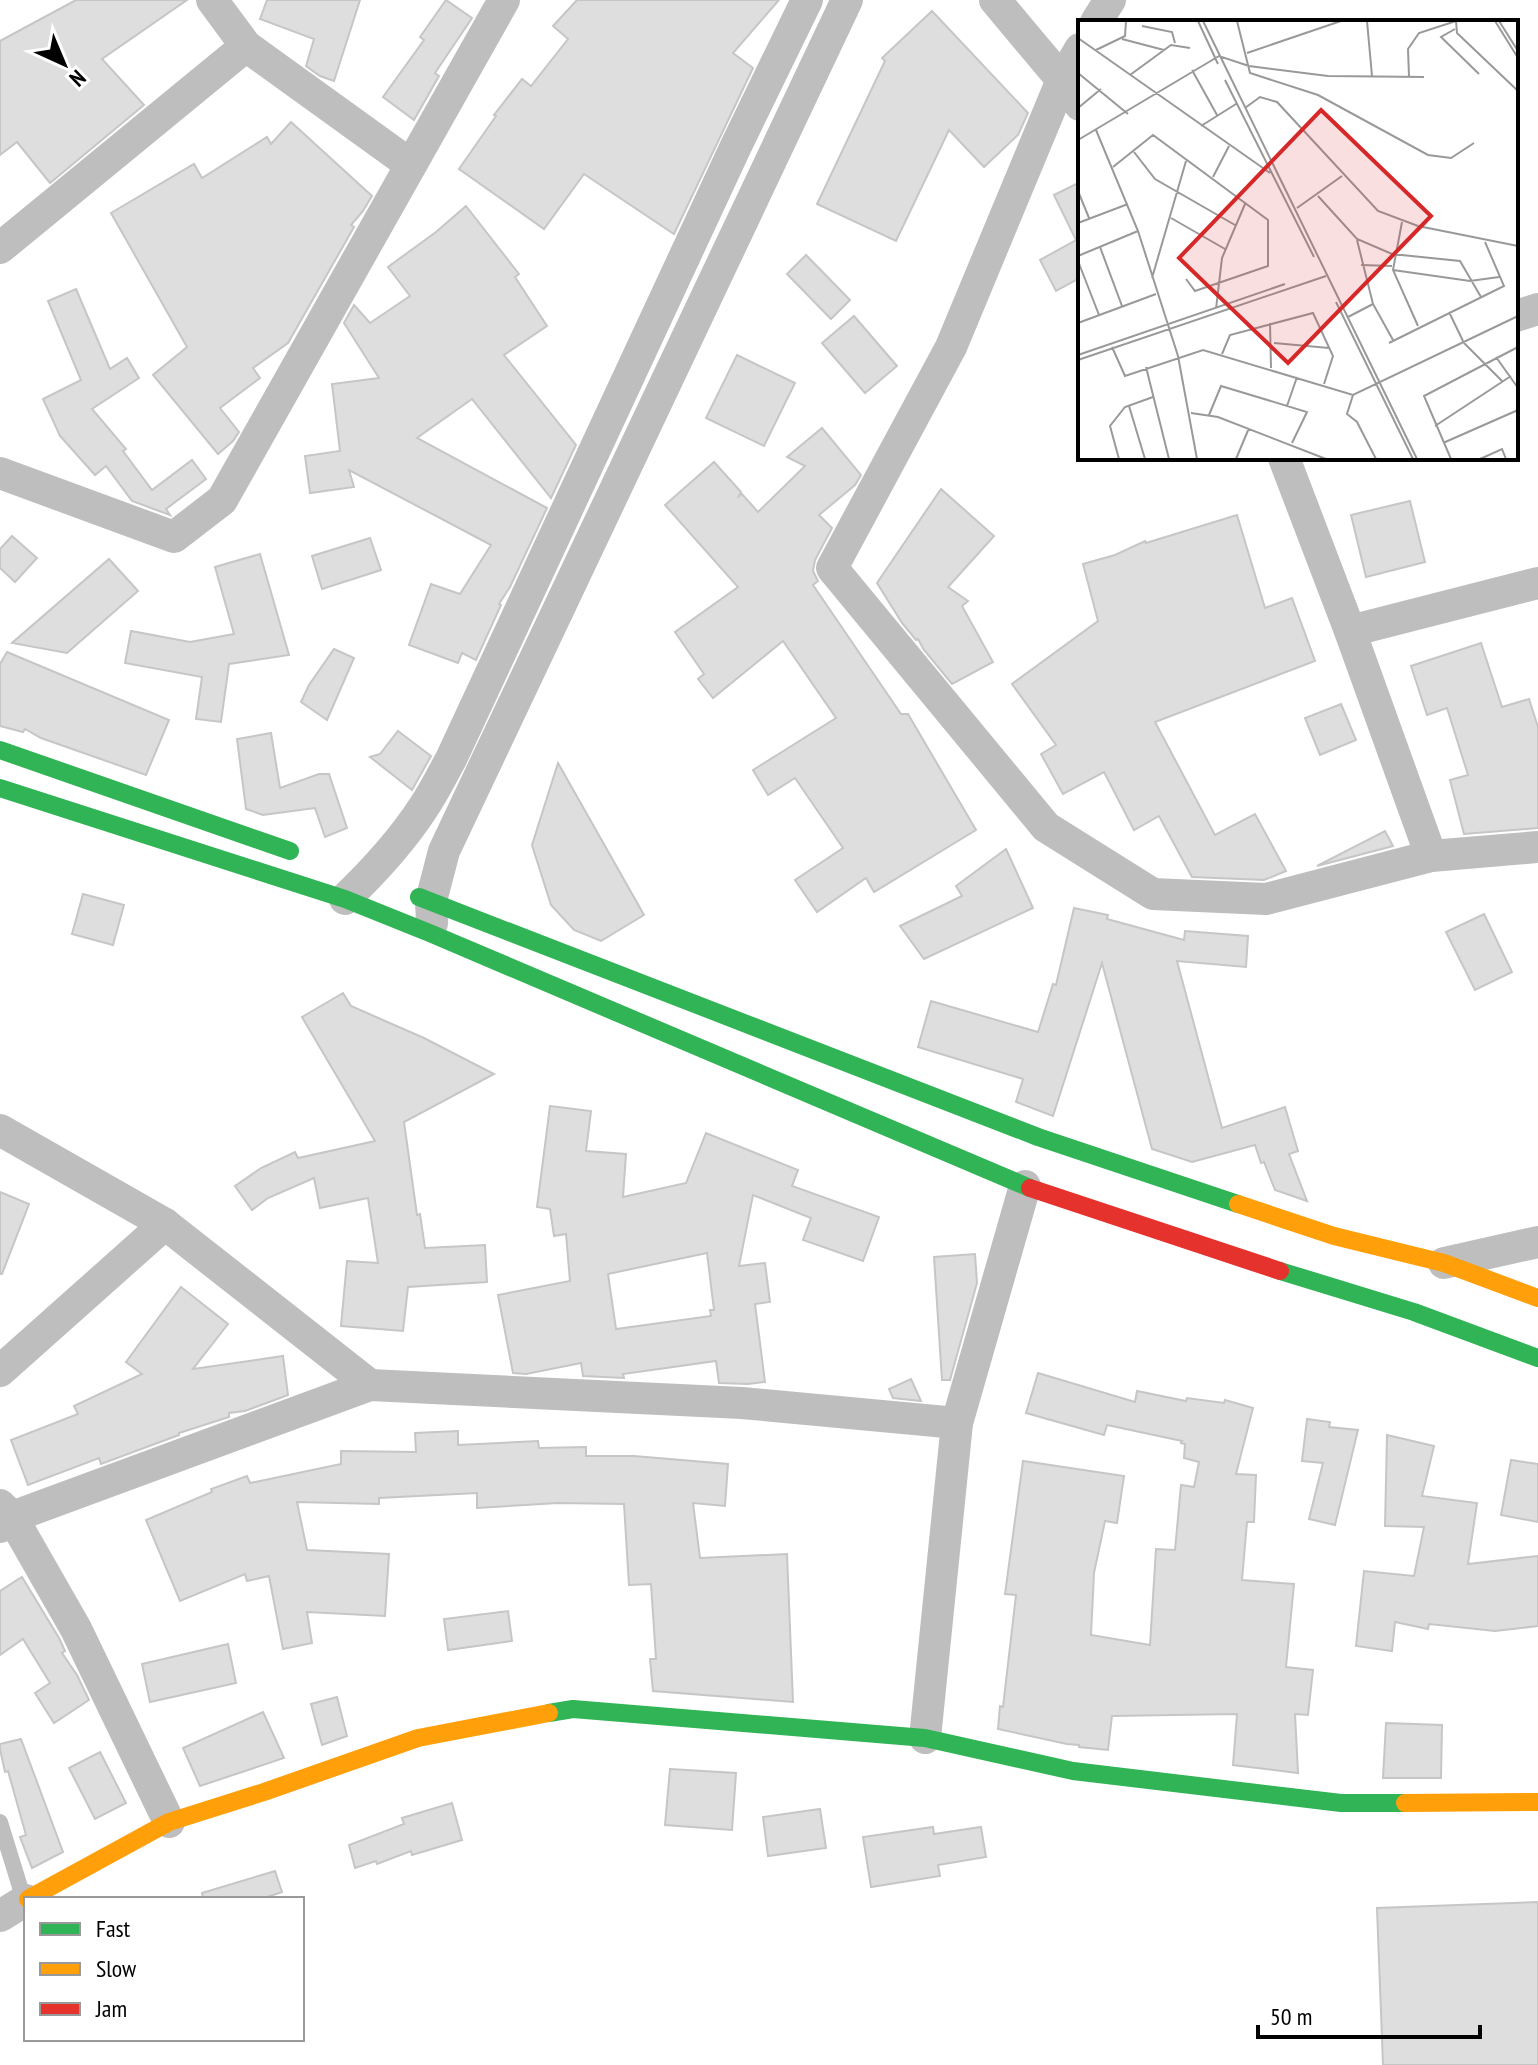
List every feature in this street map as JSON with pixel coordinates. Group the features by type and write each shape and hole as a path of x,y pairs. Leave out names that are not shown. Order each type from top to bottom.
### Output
{"street":[{"path":"212,0 246,46 411,165"},
{"path":"0,473 174,537 222,500 504,0"},
{"path":"361,883 416,819 451,759 807,0"},
{"path":"418,896 444,851 847,0"},
{"path":"995,0 1071,92"},
{"path":"1097,20 1110,0"},
{"path":"0,248 246,46"},
{"path":"1078,59 1071,92 951,347 832,568 1046,827 1153,894 1266,899 1431,856 1538,847"},
{"path":"1518,315 1538,309"},
{"path":"1285,460 1431,856"},
{"path":"1350,631 1538,583"},
{"path":"0,750 308,857"},
{"path":"0,788 361,883 432,934 1025,1186 1304,1279 1418,1306 1538,1358"},
{"path":"418,896 432,934"},
{"path":"418,896 1038,1137 1334,1236 1538,1298"},
{"path":"0,1130 165,1224 370,1385"},
{"path":"925,1738 957,1423 1025,1186"},
{"path":"0,1371 165,1224"},
{"path":"1440,1270 1538,1242"},
{"path":"169,1822 76,1629 4,1516 370,1385 742,1403 957,1423"},
{"path":"33,1897 169,1822 418,1738 573,1709 925,1738 1073,1771 1341,1803 1538,1802"}],"lane":[{"path":"0,1822 20,1904"}],"building":[{"path":"76,0 187,0 102,59 144,105 50,183 17,142 0,155 0,41"},
{"path":"267,0 360,0 334,81 306,66 314,39 260,19"},
{"path":"446,0 472,18 435,73 439,76 414,120 383,97 424,40 420,37"},
{"path":"577,0 779,0 733,53 753,68 674,234 584,174 544,229 459,169 522,79 531,86 568,39 553,26"},
{"path":"932,11 1028,113 1018,135 984,167 949,130 896,241 817,204 885,61 882,58"},
{"path":"291,122 372,196 351,225 354,227 288,343 253,368 260,378 220,408 239,432 218,454 153,375 187,347 111,213 194,164 202,178 267,137 271,144"},
{"path":"1078,183 1078,279 1056,291 1040,260 1076,240 1054,195"},
{"path":"466,206 519,274 515,277 547,326 504,355 576,445 551,498 472,399 417,438 547,508 499,604 476,660 462,653 458,663 409,645 431,584 460,594 491,545 349,470 354,487 310,493 305,456 340,451 332,384 379,378 344,323 354,305 370,323 410,296 388,267"},
{"path":"806,255 850,300 831,319 787,274"},
{"path":"76,289 110,369 127,358 139,378 92,409 126,449 123,451 152,490 192,460 206,479 166,509 170,515 132,501 106,466 95,475 60,436 43,399 81,380 48,301"},
{"path":"854,316 897,366 865,393 822,343"},
{"path":"737,355 795,383 764,446 706,418"},
{"path":"822,428 861,475 855,485 819,515 832,528 815,560 813,571 818,581 813,585 901,714 908,714 976,830 874,892 866,878 817,912 795,880 843,848 795,778 768,795 753,770 836,718 783,641 713,698 698,679 704,674 675,632 738,587 665,505 714,462 741,492 739,496 742,494 758,512 805,466 787,457"},
{"path":"941,489 994,536 948,587 968,601 962,606 993,662 952,684 902,623 877,583"},
{"path":"1410,501 1425,562 1366,577 1351,515"},
{"path":"1237,515 1265,608 1292,598 1315,661 1155,722 1215,835 1255,814 1286,871 1264,880 1192,877 1159,816 1134,830 1104,772 1063,794 1041,754 1056,745 1012,684 1098,621 1083,564 1115,555 1145,541"},
{"path":"12,536 37,558 15,582 0,568 0,549"},
{"path":"370,538 381,570 322,589 312,556"},
{"path":"260,554 289,655 229,664 221,722 196,719 202,677 125,663 131,631 190,642 234,634 215,567"},
{"path":"109,559 138,591 67,653 12,643"},
{"path":"1481,643 1502,707 1529,699 1538,727 1538,828 1464,834 1450,780 1468,775 1447,708 1427,715 1411,666"},
{"path":"334,649 354,658 327,720 301,702"},
{"path":"7,652 169,720 146,775 41,738 25,729 23,732 0,726 0,664"},
{"path":"1341,704 1356,740 1320,755 1305,718"},
{"path":"398,731 431,756 412,790 370,757 380,754"},
{"path":"271,733 280,788 319,774 329,774 347,828 325,837 315,808 263,815 246,809 237,739"},
{"path":"558,763 644,915 601,941 574,930 551,905 532,845"},
{"path":"1385,831 1393,846 1317,866"},
{"path":"1006,849 1033,908 924,959 900,926 962,896 956,886"},
{"path":"83,894 124,905 113,945 72,934"},
{"path":"1074,908 1108,915 1107,919 1184,940 1185,931 1248,936 1246,967 1177,961 1222,1128 1285,1107 1298,1151 1289,1154 1307,1201 1275,1190 1255,1145 1192,1162 1152,1149 1102,963 1053,1116 1016,1102 1023,1079 918,1047 931,1001 1038,1032 1053,984 1056,985"},
{"path":"1484,914 1512,972 1475,990 1446,932"},
{"path":"343,993 351,1006 424,1038 494,1074 404,1122 417,1215 420,1214 425,1248 485,1245 487,1282 408,1287 403,1331 341,1326 347,1261 378,1263 368,1198 320,1208 314,1178 268,1198 252,1210 235,1186 261,1168 295,1152 298,1158 375,1141 302,1017"},
{"path":"550,1106 591,1111 586,1151 626,1154 623,1197 686,1183 706,1133 798,1170 792,1186 879,1217 863,1261 803,1240 811,1218 753,1195 739,1266 765,1263 770,1302 755,1304 765,1382 748,1384 719,1383 716,1361 623,1374 624,1378 583,1376 581,1363 526,1374 513,1373 498,1295 570,1281 566,1234 554,1236 550,1209 537,1207","holes":["707,1253 714,1310 710,1310 711,1316 616,1329 608,1274"]},
{"path":"0,1192 29,1204 2,1274 0,1274"},
{"path":"975,1254 977,1283 950,1380 942,1380 934,1257"},
{"path":"181,1287 228,1324 193,1369 283,1356 288,1395 245,1411 229,1413 229,1417 101,1464 99,1458 28,1485 11,1440 78,1414 74,1406 142,1374 126,1362"},
{"path":"1038,1373 1135,1402 1137,1391 1186,1401 1187,1398 1224,1403 1225,1400 1253,1408 1236,1474 1256,1475 1254,1522 1247,1522 1242,1580 1294,1584 1286,1667 1313,1670 1308,1715 1295,1714 1298,1773 1233,1765 1237,1714 1112,1716 1108,1750 1079,1747 998,1729 1016,1595 1005,1594 1023,1461 1124,1476 1117,1523 1105,1521 1094,1573 1091,1635 1150,1645 1156,1549 1175,1550 1181,1485 1194,1487 1199,1462 1184,1458 1185,1444 1182,1441 1107,1425 1104,1435 1026,1413"},
{"path":"911,1379 921,1401 893,1398 889,1389"},
{"path":"1307,1419 1330,1422 1329,1427 1358,1430 1335,1525 1309,1519 1323,1463 1302,1461"},
{"path":"458,1431 458,1445 538,1441 539,1448 586,1447 586,1456 634,1456 728,1464 725,1506 693,1503 700,1558 787,1554 793,1702 653,1691 650,1659 656,1659 651,1584 629,1585 624,1504 558,1503 477,1508 477,1493 379,1498 379,1504 297,1502 307,1550 389,1554 385,1616 307,1612 312,1643 283,1649 269,1576 247,1581 245,1574 180,1601 146,1520 212,1492 211,1489 247,1476 250,1483 341,1464 341,1451 416,1452 415,1433"},
{"path":"1387,1435 1434,1446 1422,1496 1477,1503 1468,1564 1538,1556 1538,1626 1495,1631 1429,1624 1428,1629 1395,1622 1392,1651 1356,1646 1364,1571 1414,1576 1424,1527 1385,1526"},
{"path":"1511,1460 1538,1464 1538,1522 1501,1515"},
{"path":"22,1577 59,1638 65,1651 62,1653 89,1700 54,1723 35,1693 50,1683 23,1639 0,1655 0,1591"},
{"path":"508,1611 512,1641 448,1650 444,1619"},
{"path":"228,1644 236,1683 150,1702 142,1664"},
{"path":"337,1697 347,1736 322,1745 311,1704"},
{"path":"263,1712 284,1758 200,1786 183,1748"},
{"path":"1386,1723 1442,1725 1441,1778 1383,1778"},
{"path":"21,1739 63,1852 32,1868 20,1837 26,1835 0,1749 0,1744"},
{"path":"100,1752 126,1803 95,1819 69,1768"},
{"path":"670,1769 736,1773 732,1830 665,1825"},
{"path":"452,1803 462,1840 355,1868 349,1845 404,1824 402,1818"},
{"path":"820,1809 826,1848 768,1856 763,1817"},
{"path":"933,1827 934,1834 981,1827 986,1857 938,1865 940,1876 871,1887 863,1837"},
{"path":"275,1871 282,1892 267,1897 203,1897 202,1893"},
{"path":"1538,1902 1538,2065 1383,2065 1377,1908"}],"traffic: fast":[{"path":"0,750 290,851"},
{"path":"0,788 345,899 1030,1188"},
{"path":"419,897 1038,1137 1238,1204"},
{"path":"1280,1271 1414,1312 1538,1358"},
{"path":"549,1713 573,1709 925,1738 1073,1771 1341,1803 1405,1803"}],"traffic: slow":[{"path":"1238,1204 1334,1236 1444,1263 1538,1298"},
{"path":"32,1897 169,1822 418,1738 549,1713"},
{"path":"1405,1803 1538,1802"}],"traffic: jam":[{"path":"1030,1188 1280,1271"}]}
